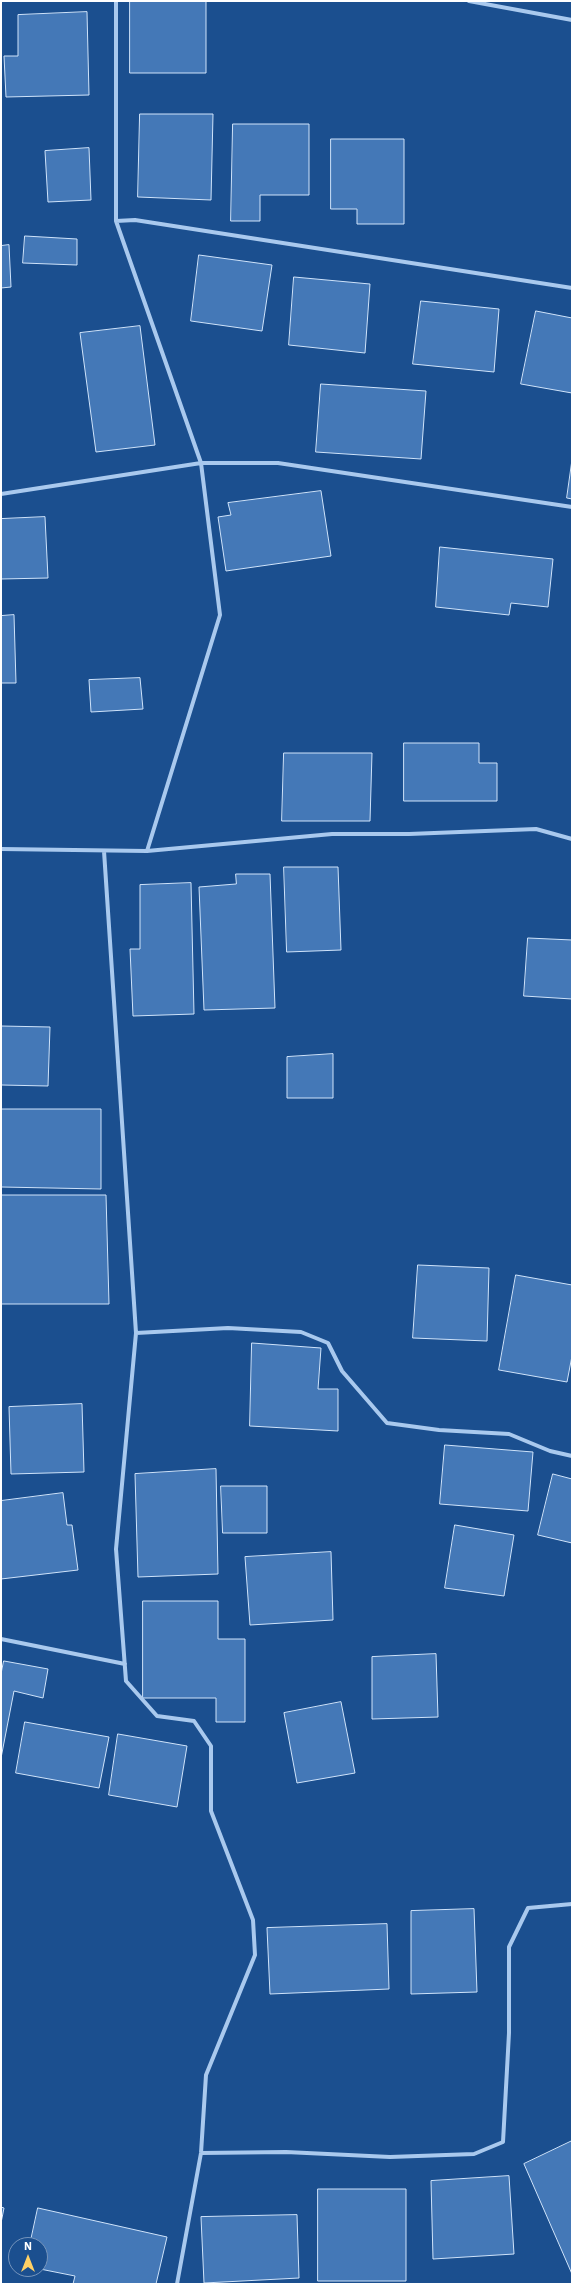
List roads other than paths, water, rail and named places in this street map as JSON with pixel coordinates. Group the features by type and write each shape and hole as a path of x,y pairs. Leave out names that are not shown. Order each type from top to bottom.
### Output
{"street":[{"path":"116,1 116,222 202,463 220,615 147,851"},
{"path":"469,1 572,20"},
{"path":"116,222 135,220 572,288"},
{"path":"1,494 202,463 278,464 572,507"},
{"path":"1,849 147,851 332,834 409,834 536,829 572,839"},
{"path":"104,850 136,1334 116,1549 126,1681 157,1716 194,1721 212,1746 211,1811 253,1920 255,1954 206,2075 202,2153 177,2284"},
{"path":"136,1334 228,1328 301,1332 328,1343 342,1371 387,1423 439,1430 508,1434 550,1451 572,1456"},
{"path":"1,1639 125,1664"},
{"path":"202,2153 286,2152 390,2157 474,2154 503,2142 509,2033 509,1946 528,1908 572,1904"}]}
